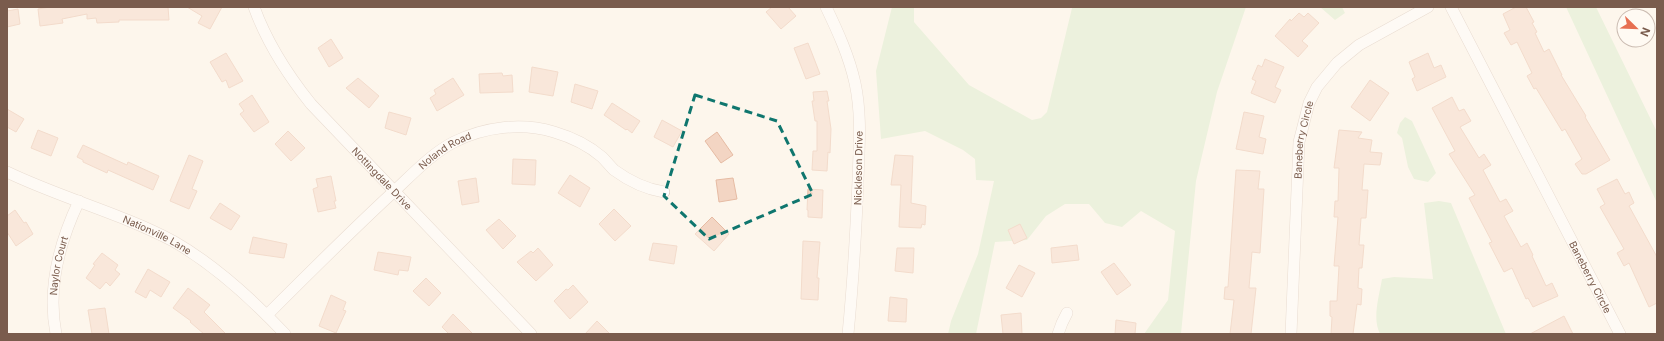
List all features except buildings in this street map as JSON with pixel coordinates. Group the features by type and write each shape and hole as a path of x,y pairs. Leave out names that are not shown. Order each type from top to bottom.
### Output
{"street":[{"name":"Nottingdale Drive","path":"254,7 263,30 276,56 292,81 310,104 532,334"},
{"name":"Nickleson Drive","path":"826,7 836,26 846,51 855,84 860,133 857,226 848,334"},
{"name":"Baneberry Circle","path":"1291,334 1299,142 1309,103 1317,87 1337,62 1360,45 1428,7"},
{"name":"Baneberry Circle","path":"1451,7 1620,334"},
{"name":"Noland Road","path":"267,315 394,191 435,154 453,142 472,134 492,129 512,127 532,127 552,131 568,136 586,145 628,179 640,186 664,192"},
{"name":"Nationville Lane","path":"7,172 31,184 78,201 173,242 206,263 232,283 267,315 285,334"},
{"name":"Naylor Court","path":"56,334 53,305 55,274 60,249 68,224 78,201"},
{"path":"1058,334 1067,313"}],"highlighted area":[{"path":"695,95 777,121 813,194 709,239 664,196"}],"green space":[{"path":"892,7 914,7 914,22 969,85 1032,120 1041,118 1047,112 1073,7 1246,7 1217,92 1196,181 1181,334 1144,334 1168,300 1175,231 1141,211 1122,227 1105,223 1089,204 1065,204 1046,216 1027,240 995,242 976,334 948,334 951,321 978,254 994,181 976,180 975,159 963,150 925,131 881,139 876,71"},
{"path":"1320,7 1342,7 1345,13 1335,20"},
{"path":"1566,7 1596,7 1657,132 1657,203"},
{"path":"1405,117 1412,121 1436,173 1428,182 1414,179 1408,167 1402,138 1397,133 1400,123"},
{"path":"1439,201 1451,203 1506,334 1380,334 1376,314 1382,279 1394,277 1433,279 1424,203"}]}
